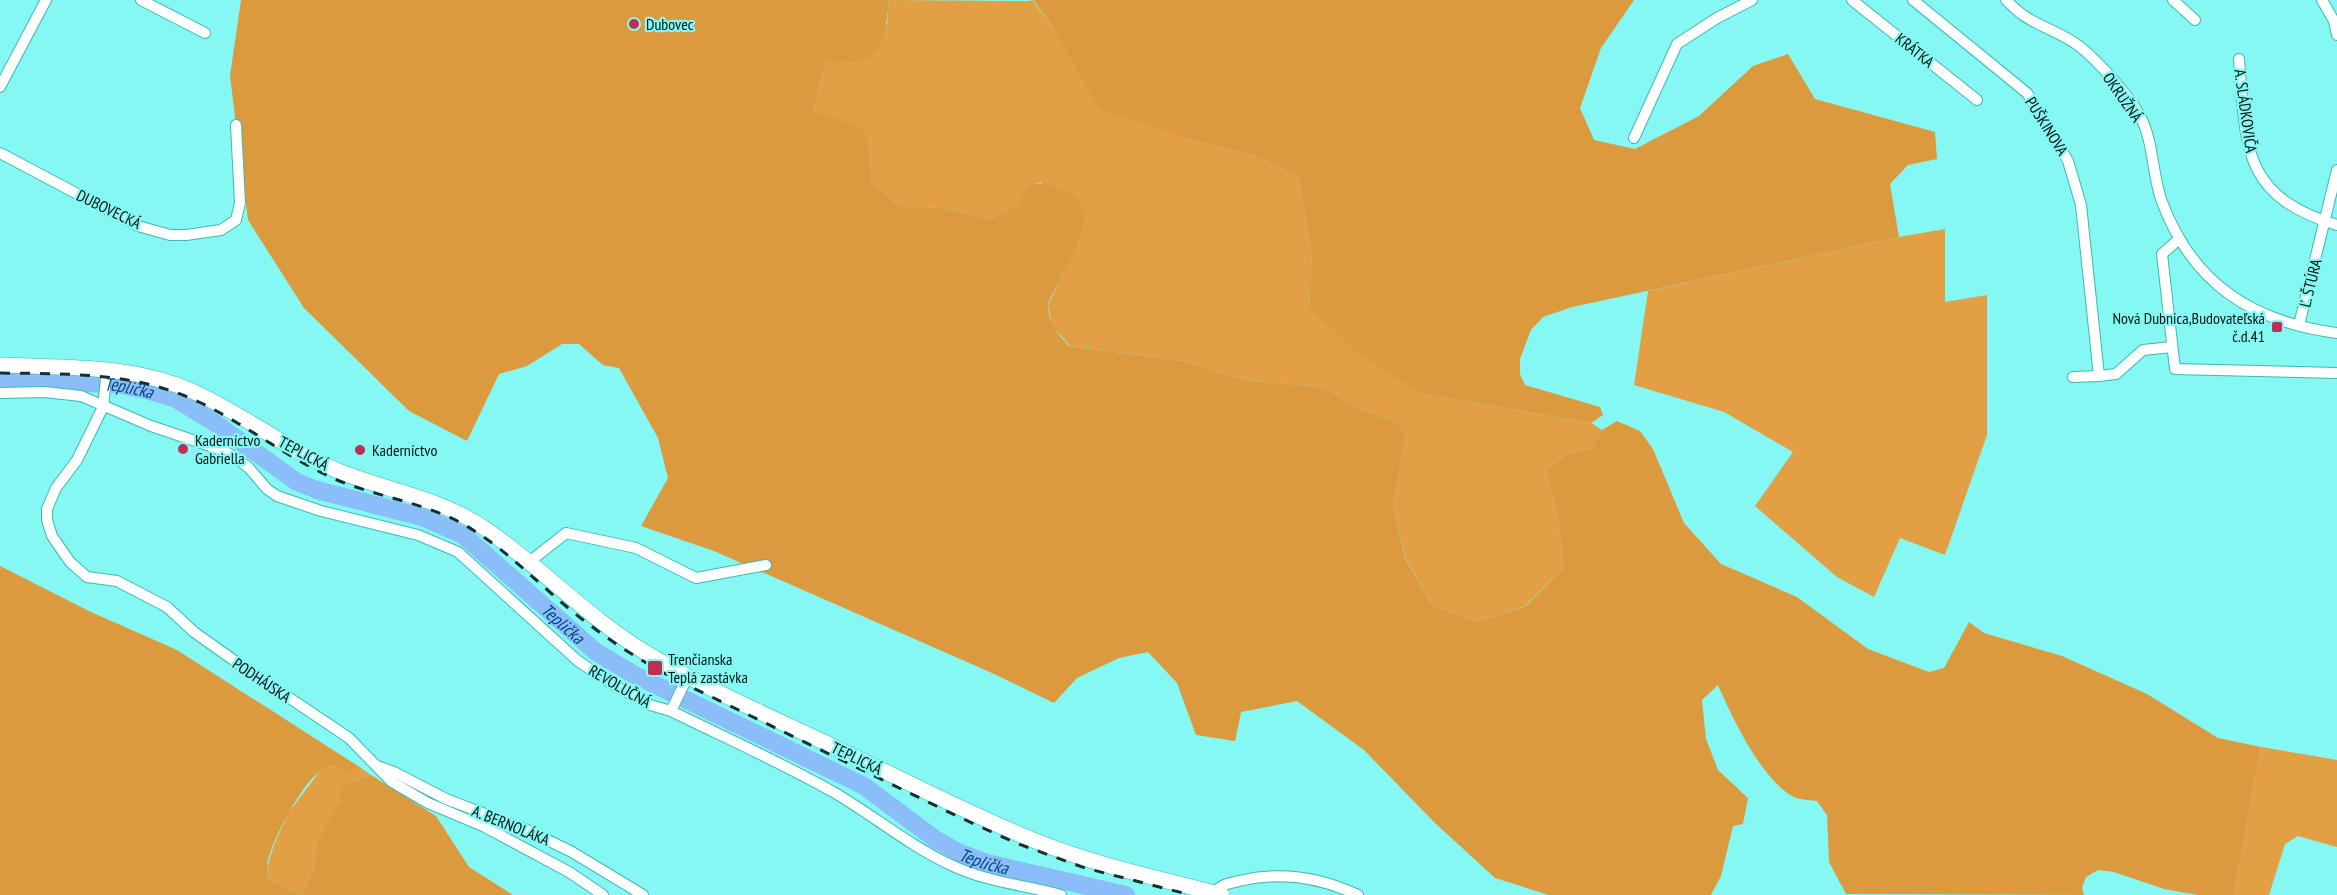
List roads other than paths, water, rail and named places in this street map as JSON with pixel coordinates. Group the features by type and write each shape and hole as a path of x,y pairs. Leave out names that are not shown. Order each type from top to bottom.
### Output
{"main road":[{"name":"TEPLICKÁ","path":"0,365 153,377 191,390 286,445 331,468 459,513 486,529 609,629 686,681 1032,840 1119,869 1218,894"}],"street":[{"path":"0,87 46,0"},
{"path":"141,0 205,33"},
{"path":"1634,138 1677,44 1717,18 1752,0"},
{"name":"KRÁTKA","path":"1852,0 1977,100"},
{"name":"PUŠKINOVA","path":"1913,0 2027,93 2068,161 2081,205 2099,376"},
{"name":"OKRUŽNÁ","path":"2006,0 2023,15 2078,45 2109,74 2141,117 2150,146 2161,200 2179,238 2220,288 2240,302 2276,320 2337,333"},
{"path":"2173,0 2195,20"},
{"path":"2322,0 2334,21 2337,35"},
{"name":"A. SLÁDKOVIČA","path":"2239,59 2248,145 2254,164 2263,180 2278,198 2292,207 2331,224"},
{"name":"DUBOVECKÁ","path":"0,153 138,226 170,235 203,233 231,225 239,213 236,125"},
{"name":"Ľ. ŠTÚRA","path":"2299,325 2331,224 2337,170"},
{"path":"2179,238 2162,254 2175,369 2337,373"},
{"path":"2073,377 2116,374 2143,350 2172,347"},
{"path":"103,406 106,374"},
{"name":"REVOLUČNÁ","path":"0,393 44,392 81,396 151,426 222,450 235,457 277,496 418,535 458,552 578,661 617,687 650,705 672,708 807,777 916,847 952,866 980,877 1061,895"},
{"name":"PODHÁJSKA","path":"103,406 77,460 56,488 47,508 47,520 59,549 87,577 117,581 167,607 194,632 238,664 349,738 392,782 418,798 485,827 569,872 603,895"},
{"path":"528,563 566,533 636,548 696,578 766,565"},
{"path":"672,708 686,681"},
{"name":"A. BERNOLÁKA","path":"374,765 394,772 446,799 536,834 572,852 643,895"},
{"name":"TEPLICKÁ","path":"1218,894 1220,886 1249,879 1278,876 1316,880 1339,886 1358,895"}],"waterway":[{"name":"Teplička","path":"0,381 117,384 176,399 212,421 297,482 317,490 422,517 463,535 596,652 633,674 864,786 935,839 960,853 987,863 1126,895"}],"railway":[{"path":"0,373 77,375 127,380 175,392 199,402 323,474 458,521 486,538 595,629 639,658 685,684 1016,843 1085,868 1191,895"}],"place":[{"name":"Dubovec","path":"634,24"},
{"name":"Nová Dubnica,Budovateľská č.d.41","path":"2277,327"},
{"name":"Kaderníctvo Gabriella","path":"183,449"},
{"name":"Kaderníctvo","path":"360,450"},
{"name":"Trenčianska Teplá zastávka","path":"655,668"}]}
